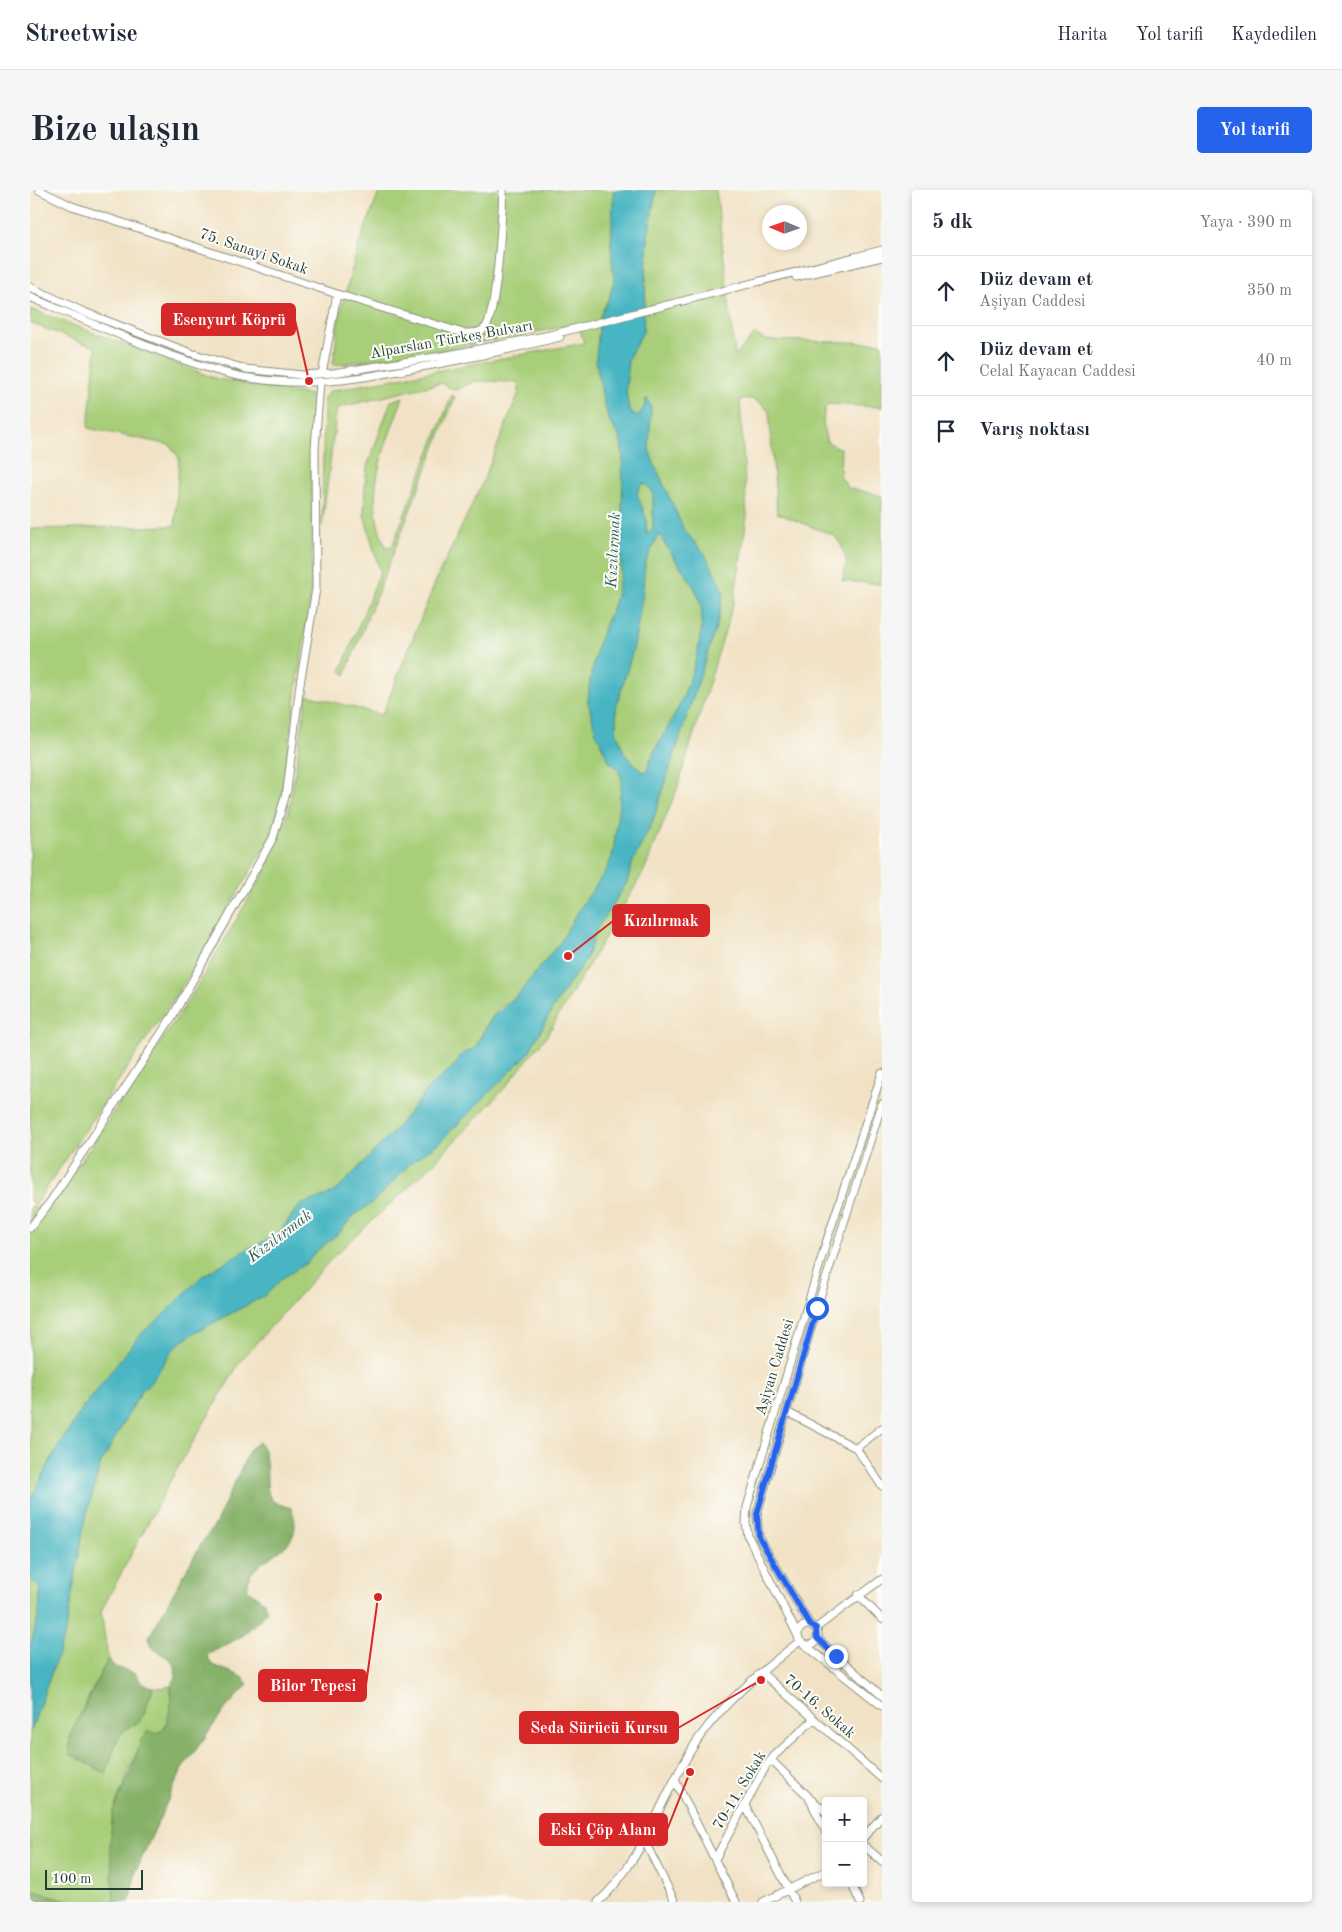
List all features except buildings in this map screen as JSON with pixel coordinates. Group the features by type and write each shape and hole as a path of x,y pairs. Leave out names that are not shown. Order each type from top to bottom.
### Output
{"street":[{"name":"75. Sanayi Sokak","path":"40,190 72,206 337,294 463,333 476,333 484,328 490,317 501,243 503,190"},
{"name":"Alparslan Türkeş Bulvarı","path":"30,297 109,332 211,369 249,378 289,383 335,382 451,362 882,250"},
{"name":"Alparslan Türkeş Bulvarı","path":"764,282 882,257"},
{"name":"Alparslan Türkeş Bulvarı","path":"30,287 84,312 191,353 246,369 302,375 322,374 448,355 563,334"},
{"path":"322,374 337,294"},
{"path":"30,1228 50,1202 172,1017 273,838 287,790 300,684 316,589 315,448 320,382"},
{"name":"Aşiyan Caddesi","path":"801,1640 751,1543 746,1524 747,1507 824,1249 882,1073"},
{"name":"Aşiyan Caddesi","path":"813,1627 759,1537 757,1514 786,1412 882,1104"},
{"path":"786,1412 856,1448 882,1486"},
{"path":"856,1448 882,1428"},
{"path":"598,1902 609,1892 643,1838 699,1738 726,1705 801,1640 802,1628 813,1627 882,1579"},
{"path":"858,1595 882,1619"},
{"path":"813,1627 817,1638 882,1696"},
{"path":"801,1640 811,1644 817,1638"},
{"path":"801,1640 882,1706"},
{"name":"70-16. Sokak","path":"762,1673 882,1779"},
{"name":"70-11. Sokak","path":"715,1859 771,1760 814,1719"},
{"path":"771,1760 822,1808"},
{"path":"675,1780 736,1902"},
{"path":"808,1796 822,1824"},
{"path":"745,1805 795,1902"},
{"path":"867,1833 882,1816"},
{"path":"643,1838 675,1902"},
{"path":"867,1848 882,1861"},
{"path":"763,1902 822,1873"},
{"path":"853,1887 860,1902"}],"green space":[{"path":"380,190 614,190 611,246 614,280 610,296 600,316 596,360 603,399 609,420 620,438 623,455 621,573 614,604 603,628 588,701 596,733 610,763 618,769 622,779 613,854 607,869 577,913 561,941 517,996 499,1008 484,1029 475,1048 461,1055 456,1064 431,1086 394,1131 339,1188 330,1194 310,1201 293,1213 278,1235 246,1250 201,1277 159,1319 143,1332 84,1406 55,1452 30,1501 30,1207 48,1210 191,997 266,869 289,811 307,695 382,715 437,578 482,484 519,392 518,382 476,381 455,390 441,383 337,408 322,526 324,398 330,391 584,343 578,324 431,352 333,365 339,317 358,247"},
{"path":"656,190 716,190 735,356 755,334 765,340 882,343 882,407 827,404 823,423 827,442 841,449 840,476 848,488 882,496 882,576 880,584 842,581 847,562 841,545 835,536 777,513 769,412 756,401 740,399 747,517 734,601 677,789 644,871 546,1037 502,1091 431,1166 333,1257 241,1360 174,1474 101,1611 108,1659 70,1735 106,1773 117,1740 124,1730 137,1723 144,1714 153,1687 171,1686 171,1707 165,1727 137,1752 113,1811 111,1833 114,1902 72,1902 30,1890 30,1733 65,1634 85,1520 103,1455 142,1390 150,1383 175,1347 191,1335 267,1294 281,1279 308,1262 314,1253 339,1233 353,1216 371,1204 414,1160 441,1141 528,1054 554,1006 585,961 597,929 627,882 633,861 652,823 717,624 724,592 705,554 684,530 653,461 649,449 651,407 646,399 644,408 638,416 629,411 626,391 628,359 643,332 648,236"},
{"path":"30,309 217,379 311,395 312,586 280,804 269,839 190,974 35,1205 30,1201 30,529 175,526 179,458 170,445 88,428 96,348 30,323"},
{"path":"452,395 455,397 345,675 341,671 380,572 364,514 365,485 367,467 391,401 403,397 378,471 376,508 379,527 386,547 392,546"},
{"path":"641,484 646,484 653,492 653,527 651,532 647,534 646,518 637,494"},
{"path":"659,534 698,595 702,624 696,658 685,693 655,751 647,771 642,772 624,753 616,730 616,708 634,646 642,598 645,563"},
{"path":"259,1442 265,1457 270,1496 273,1501 291,1508 295,1524 292,1537 276,1554 256,1569 249,1578 248,1590 264,1602 267,1612 244,1635 207,1655 212,1665 241,1676 248,1684 226,1708 182,1769 136,1871 129,1902 114,1902 110,1844 113,1811 131,1772 141,1740 147,1732 157,1733 165,1727 171,1707 171,1686 176,1677 175,1666 168,1658 151,1647 149,1637 201,1544 215,1525 250,1449"},
{"path":"30,1579 38,1586 41,1599 30,1648"},
{"path":"108,1659 115,1667 135,1673 142,1684 153,1687 144,1714 137,1723 124,1730 117,1740 106,1774 70,1754 70,1735"},
{"path":"30,1890 72,1901 72,1902 30,1902"}],"water":[{"name":"Kızılırmak","path":"614,190 656,190 648,236 643,332 628,359 626,391 629,411 638,416 644,408 647,398 651,407 649,449 653,461 684,530 705,554 724,592 717,624 652,823 633,861 627,882 597,929 585,961 554,1006 528,1054 441,1141 414,1160 371,1204 353,1216 339,1233 314,1253 308,1262 281,1279 267,1294 191,1335 175,1347 150,1383 142,1390 100,1465 85,1520 65,1634 30,1733 30,1648 39,1614 40,1592 39,1587 30,1579 30,1501 55,1452 84,1406 143,1332 159,1319 201,1277 246,1250 278,1235 300,1205 330,1194 339,1188 394,1131 431,1086 456,1064 461,1055 475,1048 493,1016 517,996 561,941 577,913 607,869 613,854 622,779 618,769 610,763 596,733 588,701 590,679 598,644 614,604 621,574 623,455 620,438 609,420 603,399 596,360 600,316 610,296 614,280 611,246","holes":["641,484 646,484 653,492 653,527 651,532 647,534 646,518 637,494","659,534 698,595 702,624 696,659 685,693 655,751 647,771 642,772 624,753 616,730 616,708 634,646 642,598 645,563"]}],"place":[{"name":"Esenyurt Köprü","path":"309,381"},
{"name":"Kızılırmak","path":"568,956"},
{"name":"Bilor Tepesi","path":"378,1597"},
{"name":"Seda Sürücü Kursu","path":"761,1680"},
{"name":"Eski Çöp Alanı","path":"690,1772"}],"route":[{"path":"817,1308 757,1514 759,1537 770,1560 810,1625 816,1628 817,1638 836,1656"}]}
